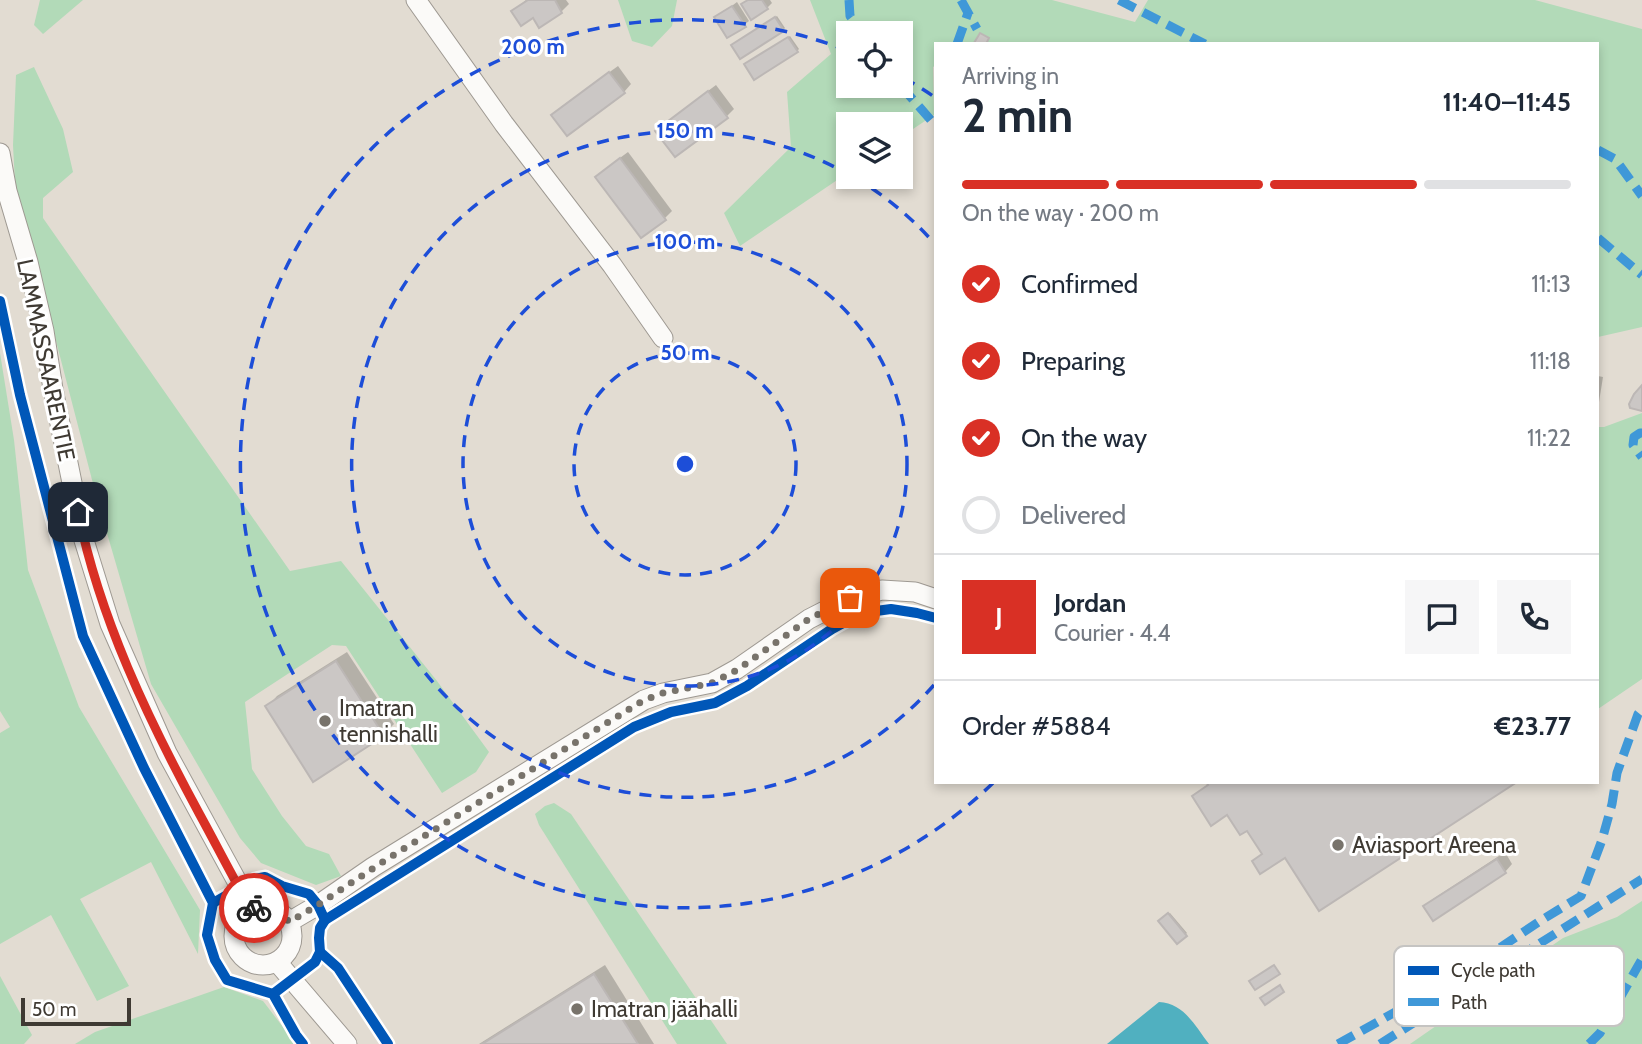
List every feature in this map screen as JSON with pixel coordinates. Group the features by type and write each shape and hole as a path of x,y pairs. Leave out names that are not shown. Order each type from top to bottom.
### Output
{"street":[{"path":"416,0 663,338"},
{"name":"LAMMASSAARENTIE","path":"0,153 7,191 28,262 44,331 83,537 110,624 167,753 251,909"},
{"path":"289,922 644,700 663,693 712,683 737,670 809,619 850,598 882,590 915,592 934,598"},
{"path":"262,906 273,908 289,922 291,945 286,955 277,962 254,964 244,959 237,950 234,942 235,926 244,913 251,909 262,906"},
{"path":"277,962 347,1044"}],"green space":[{"path":"40,0 83,0 43,34 34,25"},
{"path":"618,0 677,0 672,26 652,47 632,41"},
{"path":"810,0 1052,0 1135,22 1148,0 1535,0 1642,29 1642,327 1599,337 1599,42 934,42 934,115 913,129 913,112 836,112 836,181 740,246 724,213 791,147 787,92 831,54"},
{"path":"34,67 63,129 73,172 43,198 43,218 290,571 341,561 437,681 489,752 476,772 442,793 346,646 332,645 245,702 252,769 282,816 306,846 329,854 341,876 316,885 261,863 240,838 151,684 97,499 15,183 13,145 16,75"},
{"path":"0,353 14,440 28,570 79,707 200,910 198,954 151,862 80,899 129,986 97,1001 51,915 0,944 0,733 10,727 0,711"},
{"path":"1642,413 1642,679 1599,708 1599,427"},
{"path":"554,803 571,814 727,1044 677,1044 539,825 535,814"},
{"path":"1642,901 1642,1044 1410,1044 1436,1026 1624,1026 1624,946 1551,946 1563,938 1617,917"},
{"path":"0,976 32,1035 24,1044 0,1044"},
{"path":"224,987 263,1001 296,1044 75,1044 95,1032"}],"water":[{"path":"1159,1002 1168,1003 1182,1011 1209,1044 1107,1044"}],"building":[{"path":"528,0 555,0 562,13 539,28 533,18 521,26 511,11"},
{"path":"748,0 762,0 768,9 751,20 741,4"},
{"path":"732,6 746,27 727,38 714,17"},
{"path":"775,17 784,31 740,59 731,45"},
{"path":"980,33 989,38 987,42 975,42"},
{"path":"788,37 798,52 754,80 744,64"},
{"path":"609,72 625,93 567,136 551,115"},
{"path":"708,91 728,118 675,157 655,131"},
{"path":"620,158 666,220 641,238 595,177"},
{"path":"1642,385 1642,411 1630,408 1629,404"},
{"name":"Imatran tennishalli","path":"336,661 384,736 313,782 265,706"},
{"name":"Aviasport Areena","path":"1514,784 1319,911 1285,858 1260,874 1252,861 1262,854 1247,831 1240,835 1227,815 1211,826 1192,796 1208,785"},
{"path":"1497,859 1506,873 1433,921 1423,906"},
{"path":"1168,913 1187,936 1177,944 1158,921"},
{"path":"1274,965 1280,974 1255,990 1249,981"},
{"name":"Imatran jäähalli","path":"594,974 638,1044 482,1044"},
{"path":"1280,985 1284,992 1265,1005 1260,998"}],"marked path":[{"path":"849,0 850,16 854,21"},
{"path":"961,0 977,29"},
{"path":"1119,0 1201,42"},
{"path":"958,42 968,13"},
{"path":"912,98 934,124"},
{"path":"1599,151 1615,159 1642,196"},
{"path":"1599,239 1642,275"},
{"path":"1642,433 1634,437 1633,445 1642,457"},
{"path":"1503,946 1581,896 1602,840 1617,773 1642,709"},
{"path":"1536,946 1642,879"},
{"path":"1624,991 1642,959"},
{"path":"1338,1044 1394,1013"},
{"path":"1380,1044 1409,1026"},
{"path":"1589,1044 1604,1026"}],"cycle path":[{"path":"0,301 20,395 83,636 144,768 213,903 207,935 215,960 227,980 273,994 303,1044"},
{"path":"273,994 315,962 320,952 320,928 325,920 634,727 671,712 715,703 747,686 832,629 861,613 891,609 934,617"},
{"path":"213,903 255,879 265,877 282,886 309,894 325,920"},
{"path":"320,952 338,968 388,1044"}],"way so far":[{"path":"254,908 273,908 289,922 644,700 663,693 712,683 737,670 809,619 850,598"}],"place":[{"name":"Imatran tennishalli","path":"325,721"},
{"name":"Aviasport Areena","path":"1338,845"},
{"name":"Imatran jäähalli","path":"577,1009"}],"route":[{"path":"78,512 110,624 148,712 239,887 251,909 254,908"}]}
